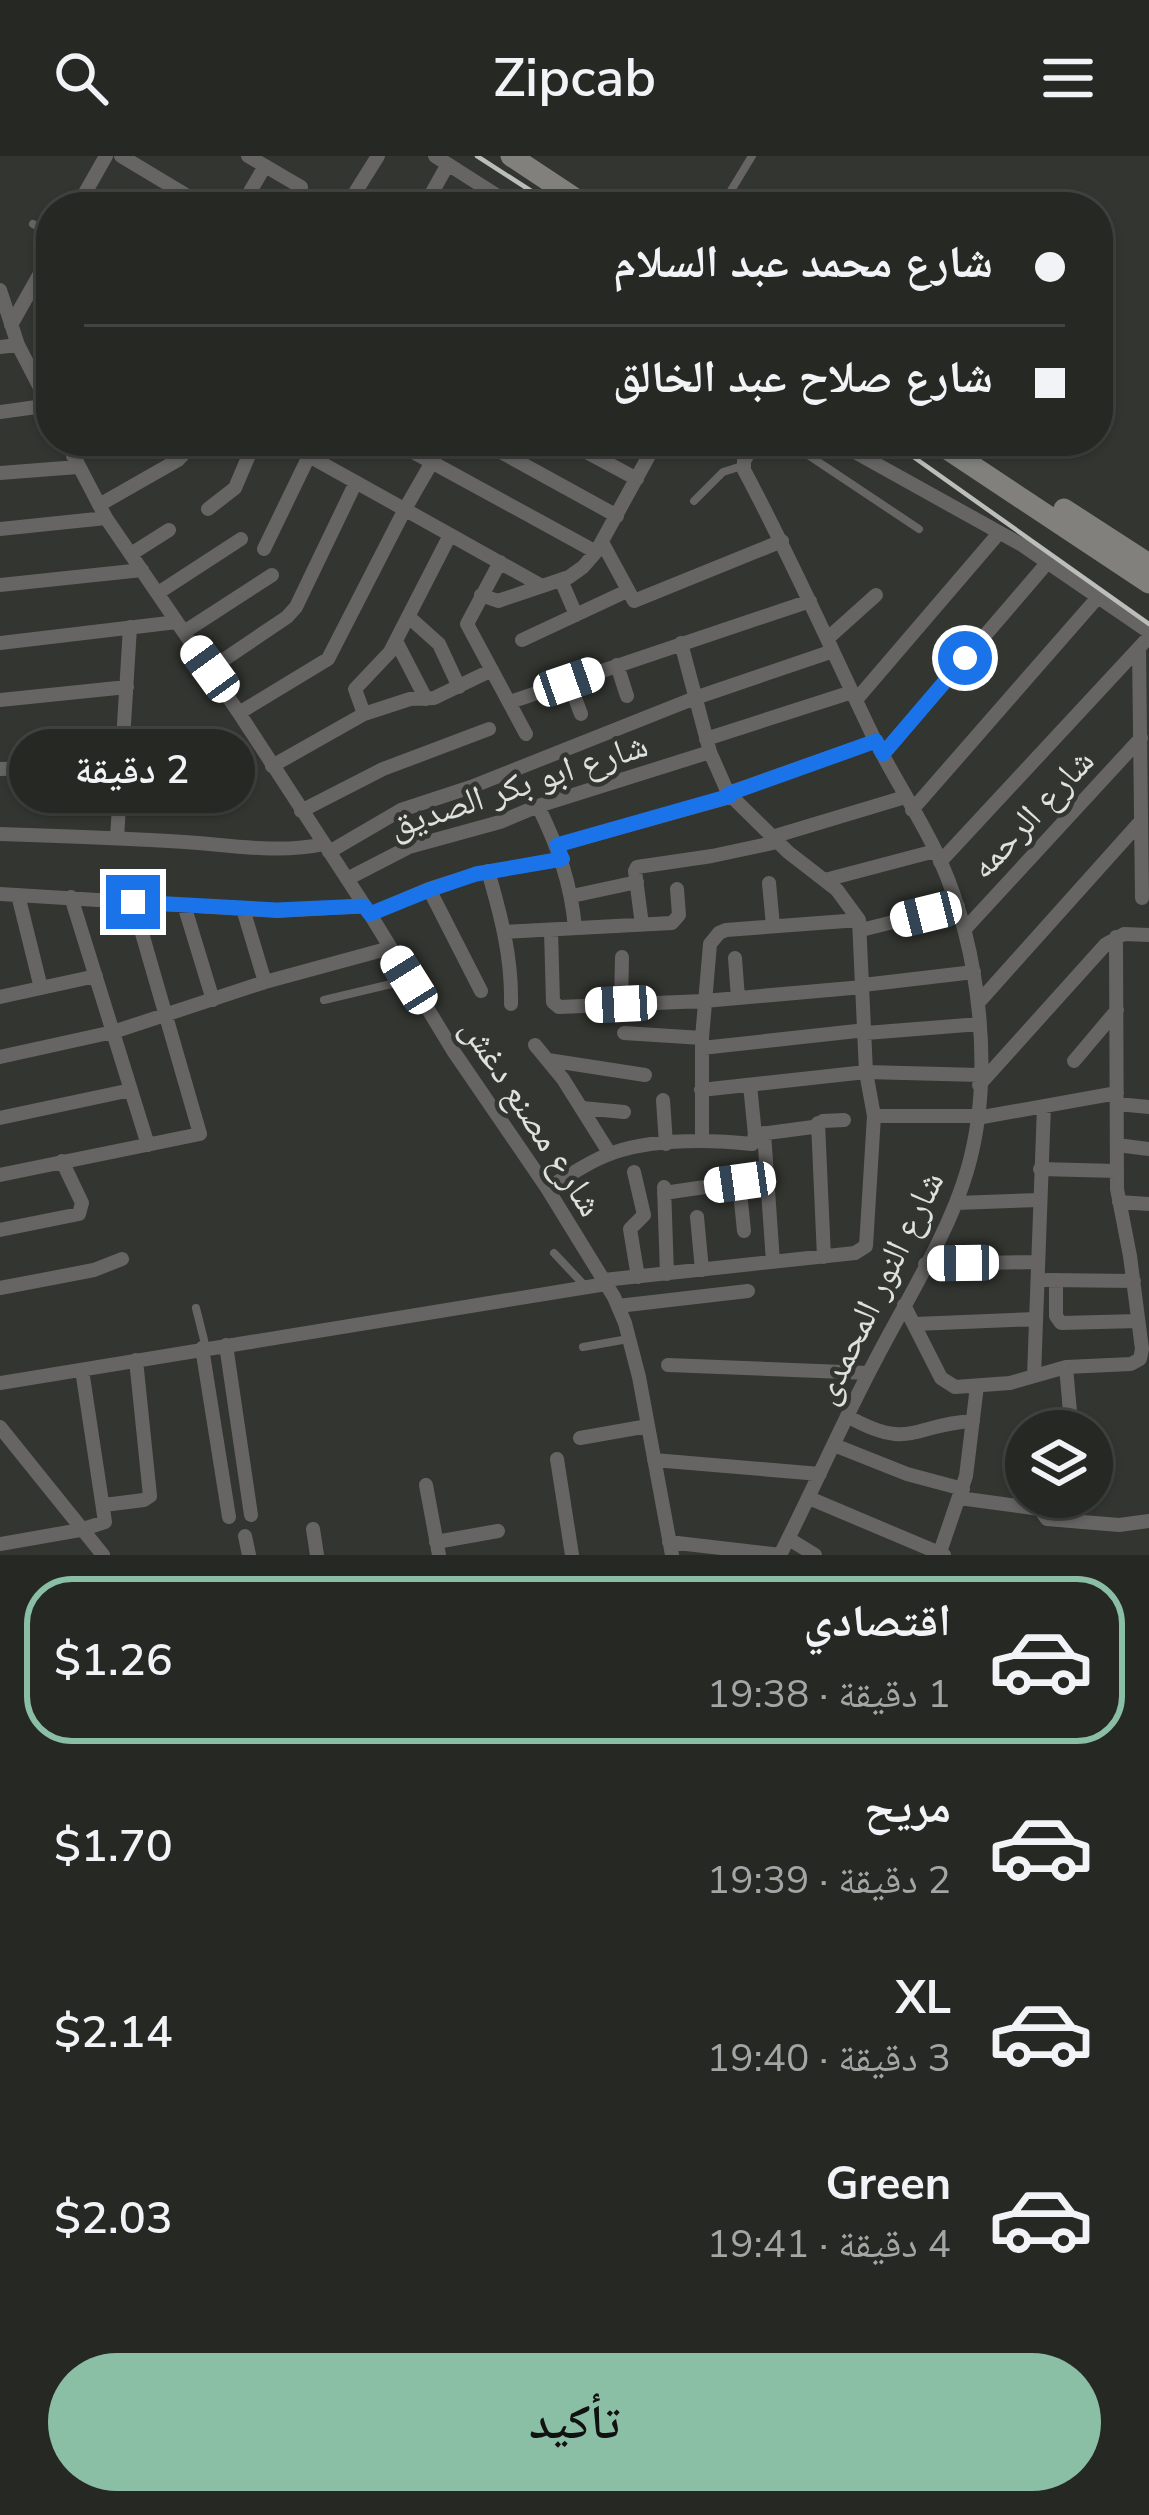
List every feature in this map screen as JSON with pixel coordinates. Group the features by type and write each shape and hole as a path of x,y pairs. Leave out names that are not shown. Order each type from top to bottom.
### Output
{"main road":[{"path":"511,156 565,192"},
{"path":"960,456 1098,540 1149,564"},
{"path":"978,456 1098,540 1149,584"}],"street":[{"path":"87,192 106,156"},
{"path":"121,156 181,192"},
{"path":"248,156 301,187"},
{"path":"355,192 378,156"},
{"path":"429,192 441,160 491,192"},
{"path":"250,192 265,166"},
{"path":"11,325 36,283"},
{"path":"0,290 18,345 36,380"},
{"path":"0,347 18,345"},
{"path":"0,412 36,408"},
{"path":"0,473 68,456"},
{"name":"شارع مصنع دغش","path":"73,456 102,511 239,712 605,1282 630,1338 670,1549"},
{"path":"0,529 102,511 182,456"},
{"path":"208,508 235,488 249,456"},
{"path":"264,549 309,456 542,586"},
{"path":"421,456 599,547 635,601 782,541"},
{"path":"239,712 328,659 435,456"},
{"path":"508,456 617,516"},
{"path":"594,456 637,479"},
{"path":"481,595 498,601 561,580 584,567 648,456"},
{"path":"744,466 746,456"},
{"path":"863,456 1048,562 1099,596 1146,639"},
{"name":"شارع النور المحمدى","path":"744,466 879,748 938,856 965,929 980,1024 974,1147 956,1203 780,1555"},
{"path":"210,669 296,608 356,482"},
{"path":"131,554 169,530"},
{"path":"854,696 999,533"},
{"path":"364,714 355,689 397,641 450,535"},
{"path":"158,593 241,538"},
{"path":"500,562 467,624 526,734"},
{"path":"0,894 243,909 367,910 560,852 879,748 1048,562"},
{"path":"0,585 142,570"},
{"path":"0,643 130,627 180,627 272,575"},
{"path":"561,580 576,615"},
{"path":"522,640 627,591"},
{"path":"0,834 326,848 400,810 471,788 830,645 876,595"},
{"path":"642,925 635,868 639,866 712,856 909,804 1099,596"},
{"path":"511,702 810,601"},
{"path":"410,618 433,636 459,687"},
{"path":"117,838 130,627"},
{"path":"1142,898 1146,639"},
{"path":"825,880 938,856 1146,639"},
{"path":"397,641 426,699"},
{"path":"0,1383 605,1282 855,1253 866,1246 874,1116 866,1072 860,925 845,898 729,795 708,746 682,643"},
{"path":"616,665 627,696"},
{"path":"272,766 364,714 410,699 426,699 492,670"},
{"path":"569,682 581,714"},
{"path":"0,700 127,687"},
{"name":"شارع ابو بكر الصديق","path":"347,879 410,847 500,822 854,696"},
{"path":"301,811 383,770 489,729"},
{"name":"شارع الرحمه","path":"965,929 1141,738"},
{"path":"0,769 219,761"},
{"path":"538,806 560,852 575,928"},
{"path":"978,1003 1144,810"},
{"path":"488,871 505,932 511,1004"},
{"path":"572,896 637,882"},
{"path":"769,883 773,926"},
{"path":"505,932 676,921 677,889"},
{"path":"429,890 481,991"},
{"path":"18,895 41,988"},
{"path":"71,897 148,1145"},
{"path":"0,1175 201,1132 133,902"},
{"path":"184,905 213,1000"},
{"path":"702,1141 704,1001 713,938 726,930 860,925 958,906"},
{"path":"243,909 266,982"},
{"path":"551,929 553,1002 559,1007 704,1001 974,972"},
{"path":"701,1090 866,1072 979,1080 1106,944 1124,934 1149,935"},
{"path":"904,1305 940,1378 955,1387 1010,1383 1066,1366 1132,1364 1140,1359 1117,1171 1116,937"},
{"path":"0,1057 113,1032 390,948"},
{"path":"621,1004 622,957"},
{"path":"735,958 738,998"},
{"path":"0,997 96,976"},
{"path":"1073,1061 1117,1010"},
{"path":"624,1033 702,1043 980,1024"},
{"path":"535,1045 610,1154"},
{"path":"548,1060 645,1075"},
{"path":"750,1085 767,1178 772,1262"},
{"path":"0,1118 131,1090"},
{"path":"874,1116 977,1117 1117,1098 1149,1107"},
{"path":"663,1100 665,1144"},
{"path":"1034,1376 1044,1106"},
{"path":"582,1108 624,1112"},
{"path":"548,1189 610,1154 702,1141 752,1144 760,1134 844,1120"},
{"path":"818,1123 824,1257"},
{"path":"1117,1145 1149,1149"},
{"path":"0,1230 79,1214 82,1203 62,1161"},
{"path":"1040,1169 1117,1171"},
{"path":"634,1172 644,1215 630,1229 638,1277"},
{"path":"667,1274 664,1190 767,1178"},
{"path":"740,1182 744,1231"},
{"path":"956,1203 1039,1200"},
{"path":"1119,1202 1149,1204"},
{"path":"698,1216 702,1270"},
{"path":"1130,1256 1149,1256"},
{"path":"0,1288 94,1270 122,1259"},
{"path":"926,1264 1037,1262"},
{"path":"1036,1280 1134,1281"},
{"path":"1056,1280 1056,1314 1061,1324 1138,1322"},
{"path":"618,1306 748,1292"},
{"path":"915,1324 1035,1319"},
{"path":"226,1345 251,1515"},
{"path":"204,1348 229,1517"},
{"path":"104,1505 144,1500 151,1492 136,1360"},
{"path":"668,1365 868,1373"},
{"path":"1066,1366 1070,1410"},
{"path":"0,1544 80,1530 106,1520 82,1370"},
{"path":"809,1498 941,1554 969,1462 976,1386"},
{"path":"848,1416 879,1432 901,1436 973,1421"},
{"path":"580,1438 648,1426"},
{"path":"0,1427 103,1555"},
{"path":"834,1444 961,1493 1040,1509 1049,1520 1119,1525 1149,1521"},
{"path":"557,1459 572,1555"},
{"path":"654,1460 820,1474"},
{"path":"426,1485 438,1548 498,1532"},
{"path":"313,1529 317,1555"},
{"path":"245,1536 249,1555"},
{"path":"789,1539 815,1555"},
{"path":"670,1549 780,1555"}],"lane":[{"path":"731,192 752,156"},
{"path":"810,456 919,530"},
{"path":"694,501 723,472 744,466"},
{"path":"324,1000 409,980"},
{"path":"554,1253 586,1287"},
{"path":"196,1308 204,1348"},
{"path":"583,1347 630,1338"}],"railway":[{"path":"477,156 533,192"},
{"path":"912,456 1149,624"}],"route":[{"path":"133,902 277,910 364,906 370,914 476,874 562,859 557,845 730,796 876,741 883,754 965,658"}]}
